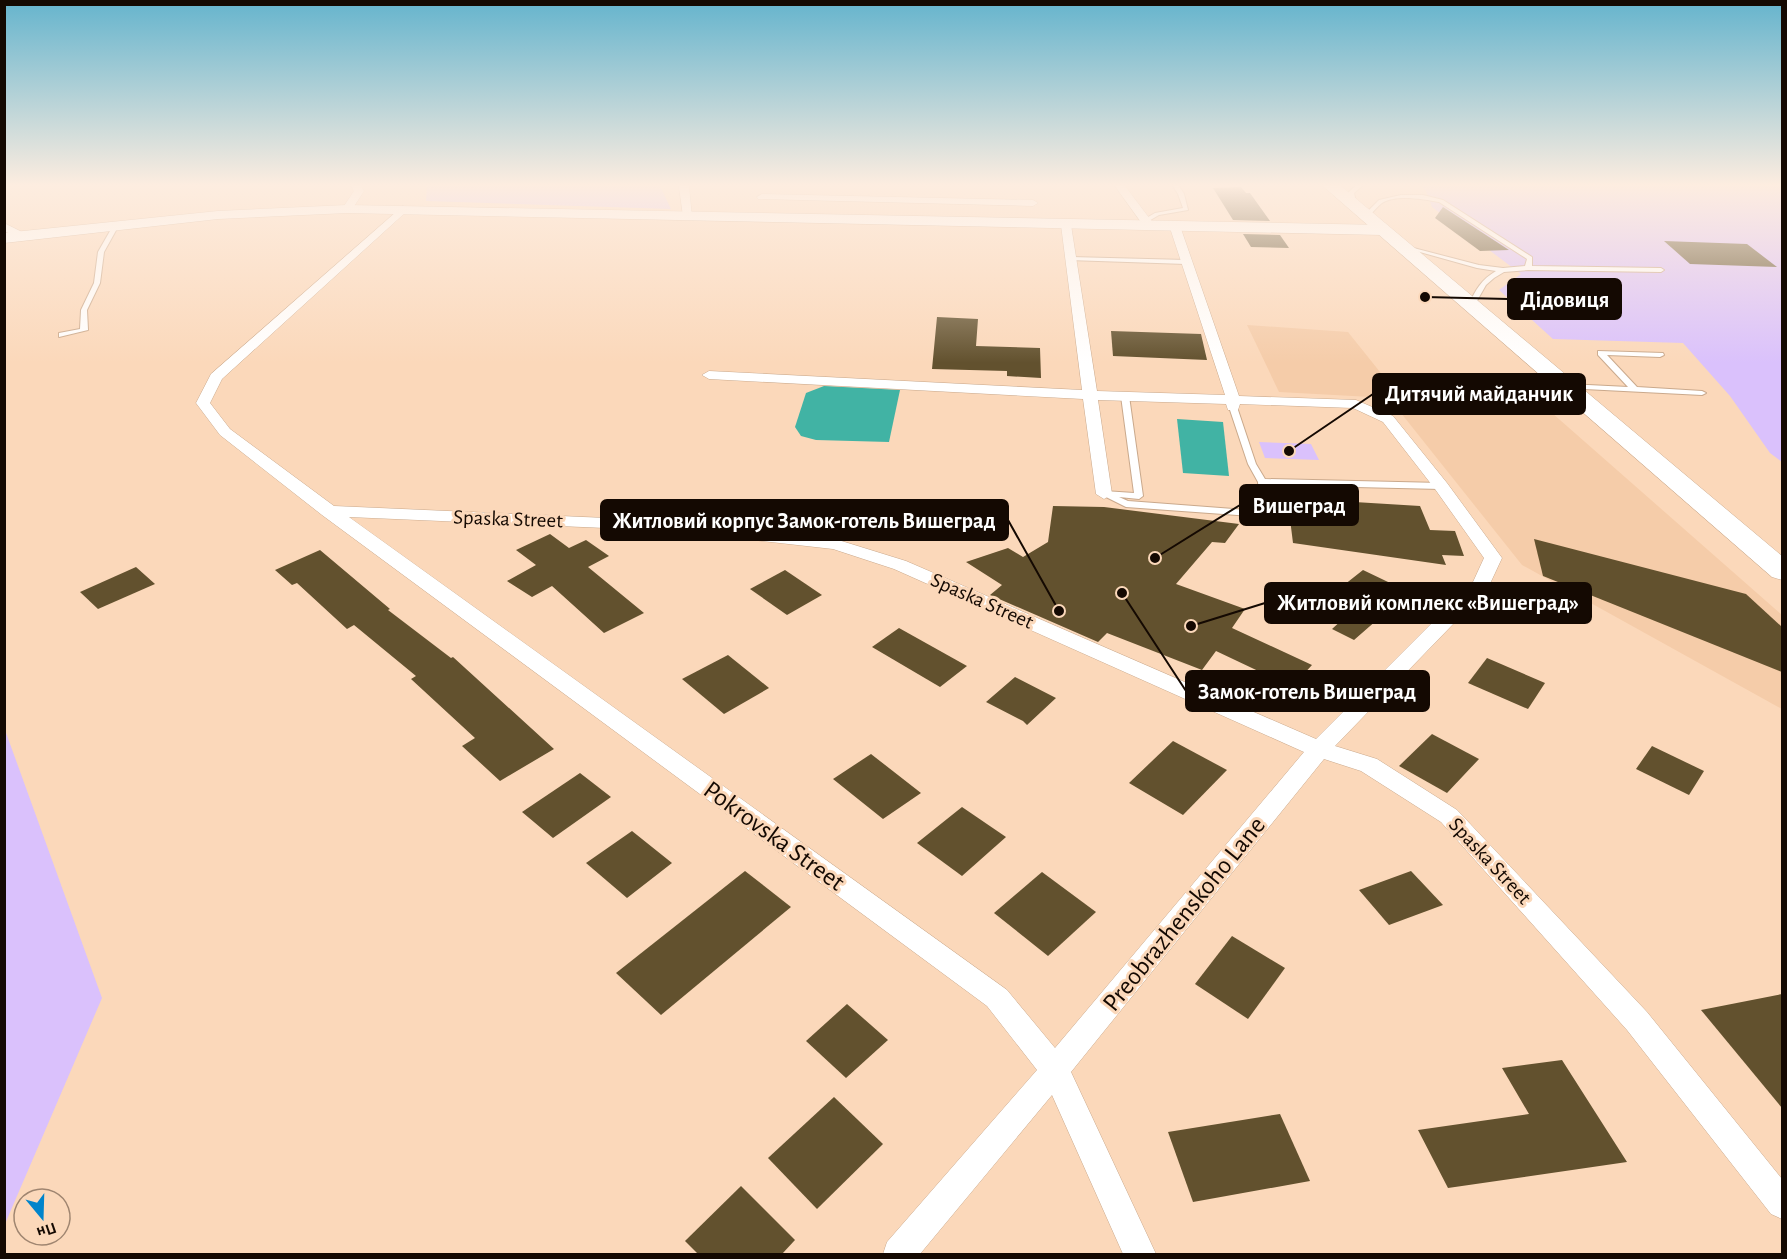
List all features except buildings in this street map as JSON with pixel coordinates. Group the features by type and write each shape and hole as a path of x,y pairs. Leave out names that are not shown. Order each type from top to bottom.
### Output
{"main road":[{"path":"1401,245 1782,571"}],"street":[{"name":"Pokrovska Street","path":"363,245 216,377 203,403 225,432 320,505 997,998 1055,1070 1140,1254"},
{"path":"1069,245 1104,494"},
{"path":"1181,245 1233,403"},
{"path":"709,375 1233,403 1356,404 1388,419 1442,486"},
{"name":"Preobrazhenskoho Lane","path":"899,1254 1055,1070 1319,749 1481,584 1493,558 1442,486"},
{"name":"Spaska Street","path":"320,505 675,526 835,544 900,565 1319,749 1369,765 1449,816 1637,1021 1782,1203"}],"lane":[{"path":"62,335 84,330 84,310 97,283 101,252 105,245"},
{"path":"1401,245 1479,267 1503,270 1528,268 1661,270"},
{"path":"1509,245 1530,258 1528,268"},
{"path":"1071,259 1186,262"},
{"path":"1472,305 1479,286 1503,270"},
{"path":"1635,390 1601,353 1660,355"},
{"path":"1565,386 1702,393"},
{"path":"1104,494 1139,496 1125,396"},
{"path":"1104,494 1126,504 1265,514 1262,482 1252,464 1233,403"},
{"path":"1262,482 1442,486"}],"shaded area":[{"path":"1482,245 1782,245 1782,462 1770,453 1730,396 1683,343 1553,339 1499,290 1521,274"},
{"path":"1247,325 1348,332 1392,387 1527,391 1782,615 1782,709 1522,565 1389,398 1279,392"},
{"path":"1259,442 1311,444 1319,460 1265,458"},
{"path":"4,730 102,998 21,1187 12,1187 12,1208 5,1224"}],"water":[{"path":"824,386 900,390 889,442 816,440 801,436 795,427 806,393"},
{"path":"1177,419 1223,422 1229,476 1183,473"}],"place":[{"name":"Дідовиця","path":"1425,297"},
{"name":"Дитячий майданчик","path":"1289,451"},
{"name":"Вишеград","path":"1155,558"},
{"name":"Замок-готель Вишеград","path":"1122,593"},
{"name":"Житловий корпус Замок-готель Вишеград","path":"1059,611"},
{"name":"Житловий комплекс «Вишеград»","path":"1191,626"}]}
